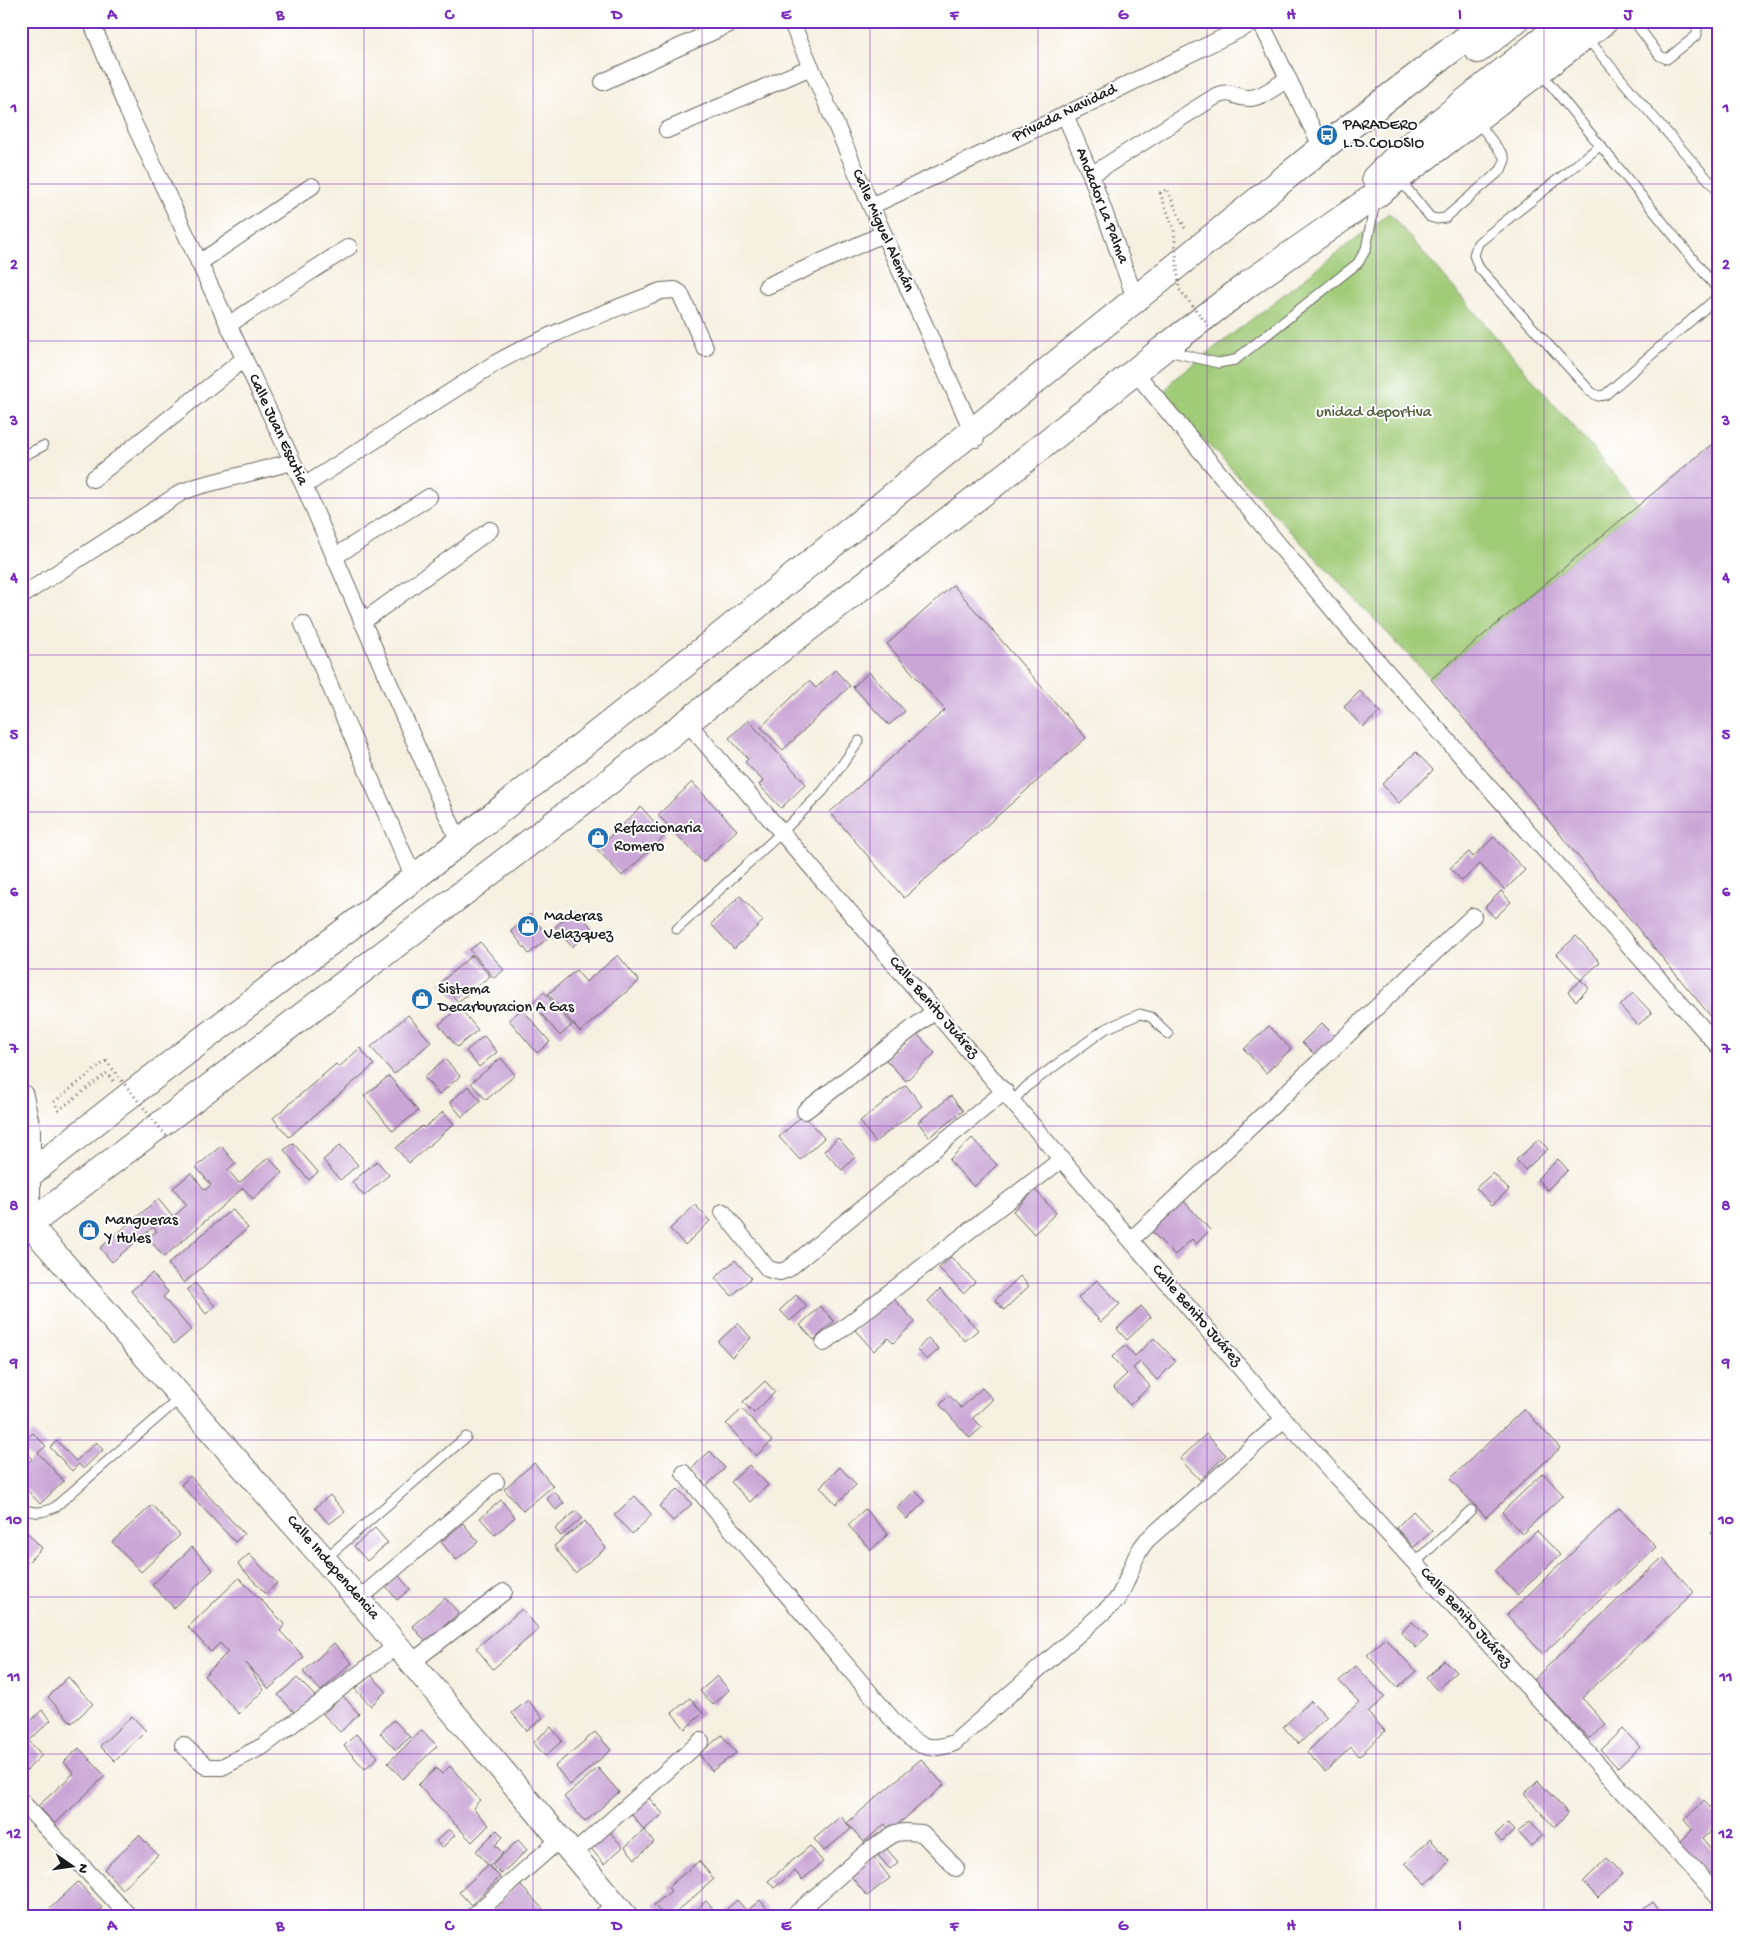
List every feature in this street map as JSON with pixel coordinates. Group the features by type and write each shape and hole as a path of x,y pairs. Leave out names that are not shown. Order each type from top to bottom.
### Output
{"main road":[{"path":"25,1178 126,1098 414,878 704,649 967,439 1136,298 1322,148 1489,21"},
{"path":"967,439 1010,418 1515,21"},
{"path":"26,1227 687,722 1008,474 1163,349 1250,282 1376,195 1476,119 1539,70 1586,26"},
{"path":"1346,216 1364,188 1403,151 1586,26"}],"street":[{"name":"Calle Juan Escutia","path":"90,21 128,111 304,486 459,841"},
{"path":"603,82 736,21"},
{"name":"Calle Miguel Alemán","path":"791,21 883,234 967,439"},
{"path":"1258,21 1322,148"},
{"name":"Privada Navidad","path":"871,206 1065,115 1258,21"},
{"path":"667,130 811,67"},
{"path":"1091,175 1216,96 1233,93 1250,99 1288,79"},
{"name":"Andador La Palma","path":"1065,115 1091,175 1136,298"},
{"path":"199,264 312,186"},
{"path":"767,286 883,234"},
{"path":"228,326 350,246"},
{"path":"304,486 520,349 661,291 668,289 680,293 705,348"},
{"path":"94,479 244,360"},
{"path":"1135,372 1348,628 1719,1047"},
{"path":"21,597 32,588 182,492 292,462"},
{"path":"334,557 429,497"},
{"path":"362,622 490,530"},
{"path":"303,624 414,878"},
{"name":"Calle Benito Juárez","path":"687,722 1284,1419 1719,1897"},
{"path":"1130,1240 1473,916"},
{"path":"805,1111 935,1011"},
{"path":"21,1096 28,1129 25,1178 28,1198 26,1227"},
{"path":"723,1212 768,1269 780,1272 788,1269 1009,1096"},
{"path":"824,1343 1062,1159"},
{"name":"Calle Independencia","path":"26,1227 41,1238 183,1396 359,1599 620,1909"},
{"path":"684,1473 902,1731 912,1741 925,1747 935,1748 954,1743 1116,1601 1122,1592 1138,1549 1284,1419"},
{"path":"359,1599 496,1482"},
{"path":"182,1745 207,1767 222,1767 263,1746 504,1592"},
{"path":"472,1917 702,1742"},
{"path":"21,1801 130,1917"},
{"path":"792,1917 867,1852 895,1834 906,1832 922,1833 956,1868"}],"lane":[{"path":"1634,21 1660,56 1667,59 1697,35 1697,24 1695,21"},
{"path":"1586,26 1637,98 1719,192"},
{"path":"1539,70 1719,291"},
{"path":"1399,178 1430,216 1437,220 1445,218 1501,170 1504,165 1503,155 1476,119"},
{"path":"1601,145 1478,243 1474,255 1479,268 1591,392 1598,396 1605,395 1719,296"},
{"path":"1163,349 1218,363 1235,360 1358,263 1366,249 1376,195"},
{"path":"21,456 43,446"},
{"path":"677,929 782,832 823,790 859,741"},
{"path":"1009,1096 1026,1087 1105,1029 1140,1014 1151,1017 1168,1034"},
{"path":"21,1507 36,1513 45,1512 56,1507 183,1396"},
{"path":"324,1559 466,1437"},
{"path":"1415,1563 1471,1510"},
{"path":"596,1917 620,1909"}],"path":[{"path":"1195,250 1167,189 1160,193 1174,229 1179,289 1212,330"},
{"path":"126,1098 107,1073 59,1110 54,1102 106,1061 168,1138"}],"green space":[{"name":"unidad deportiva","path":"1389,213 1640,504 1431,679 1163,397 1173,380"}],"building":[{"path":"1719,438 1719,1014 1713,1019 1431,679"},
{"path":"953,585 1086,738 904,898 830,812 945,710 887,644"},
{"path":"835,670 850,686 783,750 761,727 809,681 816,688"},
{"path":"869,672 905,711 889,725 853,687"},
{"path":"1360,691 1380,712 1363,727 1344,707"},
{"path":"748,720 806,784 781,808 759,785 763,781 745,762 748,759 729,738"},
{"path":"1416,752 1433,770 1399,803 1382,784"},
{"path":"692,782 737,830 703,862 658,815"},
{"path":"641,807 666,835 622,876 597,849"},
{"path":"1494,837 1525,870 1505,890 1480,864 1462,881 1450,868 1469,852 1473,857"},
{"path":"1501,891 1511,902 1495,918 1485,907"},
{"path":"740,896 763,921 734,949 711,924"},
{"path":"576,910 593,929 572,947 555,927"},
{"path":"530,914 549,937 529,954 511,931"},
{"path":"1576,936 1600,962 1581,980 1557,954"},
{"path":"480,942 504,970 494,978 470,950"},
{"path":"472,955 490,976 458,1002 441,982"},
{"path":"618,955 639,981 580,1032 548,994 576,970 586,982"},
{"path":"1581,980 1589,988 1576,1001 1568,992"},
{"path":"544,992 572,1025 560,1036 532,1003"},
{"path":"1633,993 1652,1013 1638,1025 1620,1006"},
{"path":"459,1007 478,1030 457,1047 439,1025"},
{"path":"522,1009 550,1042 537,1053 509,1020"},
{"path":"408,1015 431,1042 394,1074 371,1047"},
{"path":"1322,1023 1335,1036 1315,1055 1302,1042"},
{"path":"1269,1026 1291,1049 1266,1073 1244,1049"},
{"path":"914,1031 935,1053 906,1081 885,1059"},
{"path":"484,1036 497,1052 479,1067 466,1051"},
{"path":"360,1048 374,1065 289,1137 273,1118 336,1064 339,1067"},
{"path":"501,1058 515,1075 486,1100 471,1083"},
{"path":"445,1059 460,1076 439,1095 424,1077"},
{"path":"389,1076 418,1111 393,1131 364,1096"},
{"path":"906,1085 922,1106 875,1142 860,1121"},
{"path":"468,1086 481,1101 462,1117 450,1102"},
{"path":"951,1096 963,1111 929,1137 918,1122"},
{"path":"443,1112 454,1124 409,1163 396,1148 422,1126 424,1128"},
{"path":"803,1115 824,1138 800,1160 779,1137"},
{"path":"838,1138 855,1157 842,1170 824,1151"},
{"path":"972,1138 997,1165 974,1187 949,1160"},
{"path":"1539,1139 1548,1149 1525,1170 1516,1160"},
{"path":"293,1143 318,1172 309,1180 284,1150"},
{"path":"340,1145 358,1165 340,1180 323,1160"},
{"path":"221,1146 236,1164 228,1170 239,1183 269,1157 282,1173 253,1199 243,1188 164,1257 148,1238 157,1231 153,1227 112,1262 100,1248 158,1199 173,1217 187,1205 173,1188 191,1173 205,1190 211,1185 196,1167"},
{"path":"1558,1159 1568,1170 1547,1190 1537,1179"},
{"path":"377,1161 389,1175 364,1196 352,1182"},
{"path":"1493,1173 1509,1190 1492,1205 1476,1188"},
{"path":"1035,1190 1056,1213 1034,1234 1013,1211"},
{"path":"1182,1199 1210,1230 1196,1244 1192,1239 1175,1255 1150,1230"},
{"path":"695,1205 710,1221 685,1245 670,1229"},
{"path":"232,1209 248,1228 184,1283 168,1264"},
{"path":"951,1257 975,1282 963,1293 939,1268"},
{"path":"735,1260 751,1278 732,1296 715,1278"},
{"path":"152,1273 168,1292 163,1297 191,1330 174,1344 131,1291"},
{"path":"1020,1276 1029,1286 1004,1310 995,1300"},
{"path":"1097,1280 1120,1304 1101,1322 1078,1298"},
{"path":"195,1283 215,1306 206,1314 187,1290"},
{"path":"940,1289 978,1330 965,1341 928,1301"},
{"path":"796,1295 807,1306 790,1321 780,1310"},
{"path":"892,1297 915,1322 893,1343 888,1338 874,1351 855,1330"},
{"path":"820,1306 834,1321 814,1340 800,1325"},
{"path":"1141,1306 1151,1317 1127,1340 1117,1329"},
{"path":"738,1323 751,1338 732,1357 718,1342"},
{"path":"928,1338 939,1349 927,1360 917,1350"},
{"path":"1154,1338 1176,1361 1157,1380 1140,1362 1133,1368 1150,1386 1130,1405 1113,1387 1127,1374 1112,1357 1125,1345 1135,1356"},
{"path":"765,1381 775,1392 754,1413 743,1402"},
{"path":"982,1388 993,1399 973,1418 982,1427 970,1438 940,1405 949,1395 961,1408"},
{"path":"742,1409 772,1441 756,1456 726,1424"},
{"path":"1524,1409 1560,1448 1486,1517 1450,1479"},
{"path":"33,1433 46,1446 38,1453 64,1481 40,1504 21,1483 21,1469 32,1459 21,1447 21,1444"},
{"path":"1206,1434 1226,1455 1200,1480 1180,1459"},
{"path":"57,1441 76,1461 96,1442 103,1450 83,1469 79,1464 72,1471 50,1447"},
{"path":"710,1451 725,1468 705,1487 689,1471"},
{"path":"534,1463 553,1486 523,1511 504,1489"},
{"path":"749,1465 768,1485 750,1502 731,1482"},
{"path":"840,1467 856,1485 836,1504 820,1487"},
{"path":"1543,1473 1563,1495 1522,1534 1502,1512"},
{"path":"190,1476 244,1534 235,1542 181,1485"},
{"path":"678,1489 692,1504 673,1521 659,1506"},
{"path":"915,1491 925,1501 907,1519 897,1508"},
{"path":"555,1492 564,1503 556,1510 547,1499"},
{"path":"330,1495 345,1512 329,1524 315,1508"},
{"path":"635,1496 652,1515 632,1534 614,1515"},
{"path":"501,1500 515,1517 495,1535 480,1518"},
{"path":"152,1505 180,1535 141,1572 112,1542"},
{"path":"1619,1508 1656,1547 1543,1654 1507,1615"},
{"path":"865,1509 888,1534 871,1550 848,1525"},
{"path":"576,1511 582,1518 561,1536 555,1529"},
{"path":"1413,1511 1432,1531 1414,1547 1396,1528"},
{"path":"585,1521 606,1548 575,1573 554,1546"},
{"path":"463,1523 478,1542 456,1560 441,1542"},
{"path":"21,1526 42,1548 21,1569"},
{"path":"1719,1526 1719,1541 1711,1533"},
{"path":"375,1528 388,1543 367,1561 354,1546"},
{"path":"1537,1531 1560,1555 1517,1595 1495,1571"},
{"path":"192,1547 213,1570 174,1608 152,1585"},
{"path":"249,1554 277,1583 266,1594 238,1564"},
{"path":"1662,1558 1694,1592 1582,1698 1606,1724 1589,1739 1533,1680"},
{"path":"398,1575 410,1589 397,1600 386,1586"},
{"path":"239,1578 285,1624 280,1631 304,1657 269,1689 246,1663 264,1690 239,1714 204,1676 228,1652 220,1643 211,1652 188,1627"},
{"path":"445,1598 459,1613 426,1642 412,1626"},
{"path":"522,1609 539,1629 493,1669 476,1648"},
{"path":"1412,1622 1428,1637 1416,1648 1401,1632"},
{"path":"1385,1638 1416,1671 1398,1688 1367,1655"},
{"path":"334,1643 352,1663 321,1691 303,1672"},
{"path":"1444,1660 1456,1672 1437,1690 1426,1678"},
{"path":"1356,1666 1385,1697 1368,1713 1385,1731 1359,1756 1351,1747 1325,1772 1307,1752 1359,1702 1339,1681"},
{"path":"370,1674 386,1691 371,1706 355,1689"},
{"path":"717,1676 729,1690 713,1705 700,1691"},
{"path":"68,1677 93,1704 72,1723 48,1697"},
{"path":"297,1678 315,1696 296,1714 278,1695"},
{"path":"343,1696 359,1714 340,1732 323,1714"},
{"path":"690,1698 703,1713 685,1729 672,1713"},
{"path":"528,1700 543,1718 527,1731 512,1713"},
{"path":"1311,1701 1327,1717 1299,1744 1283,1727"},
{"path":"42,1710 51,1720 29,1741 42,1755 23,1774 21,1730"},
{"path":"132,1716 146,1731 115,1761 100,1746"},
{"path":"394,1720 410,1737 396,1750 380,1733"},
{"path":"551,1727 562,1741 545,1756 533,1742"},
{"path":"1623,1729 1640,1747 1618,1768 1601,1750"},
{"path":"422,1730 437,1746 403,1779 388,1763"},
{"path":"595,1732 611,1750 570,1785 555,1766"},
{"path":"356,1734 378,1757 365,1769 344,1746"},
{"path":"722,1735 736,1753 712,1771 699,1754"},
{"path":"79,1748 105,1776 55,1824 38,1806 74,1773 64,1762"},
{"path":"921,1759 944,1785 890,1831 885,1824 864,1842 847,1823"},
{"path":"450,1766 480,1800 473,1808 489,1825 472,1842 418,1785 436,1768 442,1774"},
{"path":"598,1768 619,1792 585,1822 564,1797"},
{"path":"1538,1781 1568,1813 1554,1827 1524,1794"},
{"path":"647,1796 663,1814 644,1830 629,1811"},
{"path":"1704,1801 1719,1817 1719,1823 1702,1839 1719,1859 1719,1865 1708,1875 1678,1843 1692,1829 1684,1820"},
{"path":"841,1816 851,1829 824,1851 814,1839"},
{"path":"1530,1821 1543,1835 1531,1846 1518,1832"},
{"path":"1507,1823 1514,1831 1502,1842 1495,1835"},
{"path":"449,1829 455,1835 442,1848 436,1841"},
{"path":"607,1829 623,1847 604,1864 588,1845"},
{"path":"497,1830 503,1837 495,1845 503,1853 489,1866 500,1877 471,1905 459,1892 488,1865 476,1851"},
{"path":"644,1830 654,1842 635,1859 625,1847"},
{"path":"139,1835 158,1855 122,1889 104,1869"},
{"path":"1430,1839 1450,1861 1426,1884 1405,1863"},
{"path":"518,1840 527,1850 501,1874 492,1865"},
{"path":"810,1846 823,1862 802,1880 795,1871 774,1888 768,1881"},
{"path":"885,1847 898,1862 890,1869 877,1854"},
{"path":"874,1857 890,1878 867,1896 850,1875"},
{"path":"1607,1858 1623,1874 1598,1898 1583,1882"},
{"path":"699,1861 714,1879 671,1917 665,1917 654,1905 671,1891 668,1887"},
{"path":"78,1882 102,1908 92,1917 41,1917"},
{"path":"519,1884 544,1910 537,1917 501,1917 493,1909"},
{"path":"737,1900 747,1911 740,1917 688,1917 706,1901 719,1916"},
{"path":"760,1900 769,1911 763,1917 752,1917 747,1911"},
{"path":"1653,1902 1664,1917 1633,1917"}],"place":[{"name":"PARADERO L.D.COLOSIO","path":"1327,135"},
{"name":"Refaccionaria Romero","path":"598,838"},
{"name":"Maderas Velazquez","path":"528,926"},
{"name":"Sistema Decarburacion A Gas","path":"422,999"},
{"name":"Mangueras Y Hules","path":"89,1230"}]}
